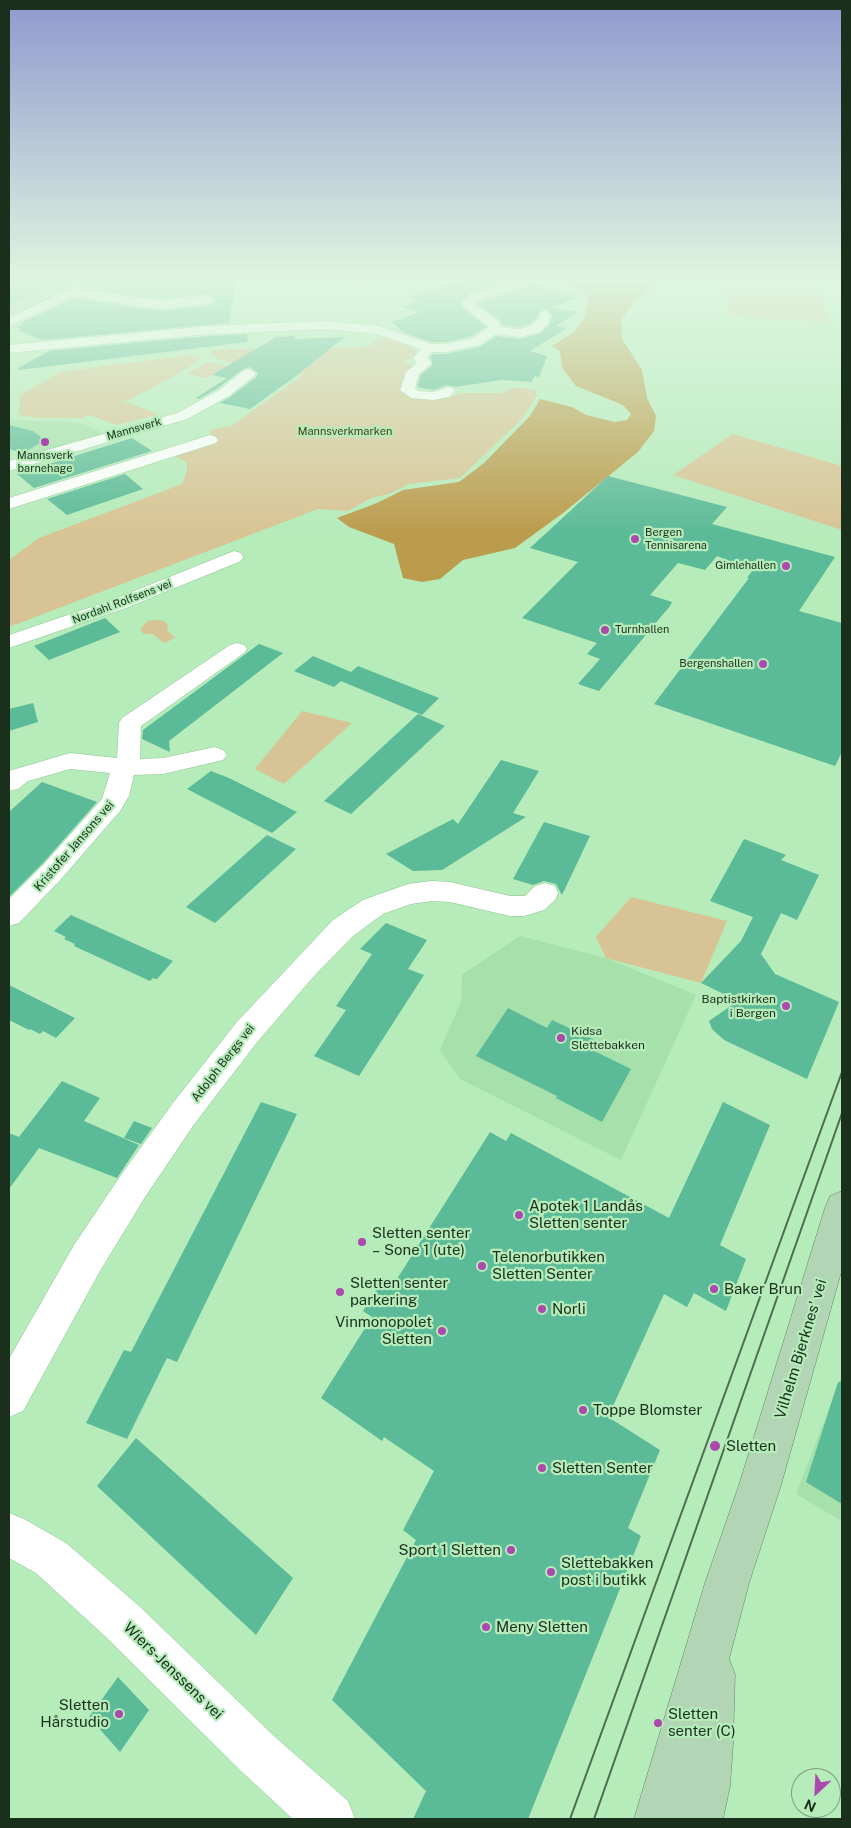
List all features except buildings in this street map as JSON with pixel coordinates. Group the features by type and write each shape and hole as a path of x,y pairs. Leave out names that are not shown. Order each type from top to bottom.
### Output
{"main road":[{"name":"Vilhelm Bjerknes' vei","path":"659,1819 714,1632 726,1583 760,1485 842,1208"},
{"name":"Vilhelm Bjerknes' vei","path":"698,1819 705,1786 710,1744 714,1632"}],"street":[{"path":"423,365 413,372 407,390 416,395 433,396 444,394 448,391"},
{"name":"Mannsverk","path":"9,466 182,416 224,393 250,373"},
{"path":"9,504 210,440"},
{"name":"Nordahl Rolfsens vei","path":"9,642 119,604 234,557"},
{"name":"Kristofer Jansons vei","path":"9,916 58,866 112,805 117,796 124,767 129,758 130,724 237,649"},
{"path":"9,783 20,775 70,760 124,767 163,766 215,755"},
{"name":"Adolph Bergs vei","path":"9,1397 87,1258 133,1186 247,1032 304,968 343,928 373,907 408,894 432,891 450,892 517,906 534,903 545,893"},
{"name":"Wiers-Jenssens vei","path":"9,1534 51,1558 122,1621 258,1754 330,1819"}],"shaded area":[{"path":"562,365 639,365 642,370 647,398 656,416 654,431 638,452 563,513 515,548 463,560 440,579 422,582 403,578 394,544 349,527 337,518 377,503 403,490 459,482 484,463 530,416 540,399 572,407 586,415 615,422 627,420 631,414 623,405 576,386"},
{"name":"Mannsverk barnehage","path":"9,420 76,422 92,427 106,435 34,456 9,449"},
{"name":"Kidsa Slettebakken","path":"520,936 606,958 696,995 621,1160 460,1079 440,1050 461,1002 462,975"},
{"path":"842,1375 842,1521 796,1494"}],"green space":[{"path":"112,365 191,365 127,401 120,400 158,414 153,416 117,425 89,415 83,418 22,416 19,413 20,395 60,372"},
{"path":"202,365 227,366 207,378 187,374"},
{"name":"Mannsverkmarken","path":"235,365 412,365 416,367 404,392 444,398 464,393 503,393 512,388 523,388 536,391 536,397 522,419 460,478 409,484 389,494 371,498 348,511 318,509 9,627 9,560 39,538 182,484 187,471 187,462 174,456 217,443 210,438 211,430 231,426 303,375 274,369 269,366 239,367"},
{"path":"733,434 842,466 842,530 673,475"},
{"path":"147,621 164,621 168,625 167,630 175,638 164,643 153,634 144,634 140,630"},
{"path":"302,711 352,723 284,784 255,769"},
{"path":"631,897 727,921 701,983 606,958 596,937"}],"tram line":[{"path":"570,1819 842,1072"},
{"path":"594,1819 842,1113"}],"place":[{"name":"Mannsverk barnehage","path":"45,442"},
{"name":"Bergen Tennisarena","path":"635,539"},
{"name":"Gimlehallen","path":"786,566"},
{"name":"Turnhallen","path":"605,630"},
{"name":"Bergenshallen","path":"763,664"},
{"name":"Baptistkirken i Bergen","path":"786,1006"},
{"name":"Kidsa Slettebakken","path":"561,1038"},
{"name":"Apotek 1 Landås Sletten senter","path":"519,1215"},
{"name":"Sletten senter – Sone 1 (ute)","path":"362,1242"},
{"name":"Telenorbutikken Sletten Senter","path":"482,1266"},
{"name":"Baker Brun","path":"714,1289"},
{"name":"Sletten senter parkering","path":"340,1292"},
{"name":"Norli","path":"542,1309"},
{"name":"Vinmonopolet Sletten","path":"442,1331"},
{"name":"Toppe Blomster","path":"583,1410"},
{"name":"Sletten","path":"715,1446"},
{"name":"Sletten Senter","path":"542,1468"},
{"name":"Sport 1 Sletten","path":"511,1550"},
{"name":"Slettebakken post i butikk","path":"551,1572"},
{"name":"Meny Sletten","path":"486,1627"},
{"name":"Sletten Hårstudio","path":"119,1714"},
{"name":"Sletten senter (C)","path":"658,1723"}]}
